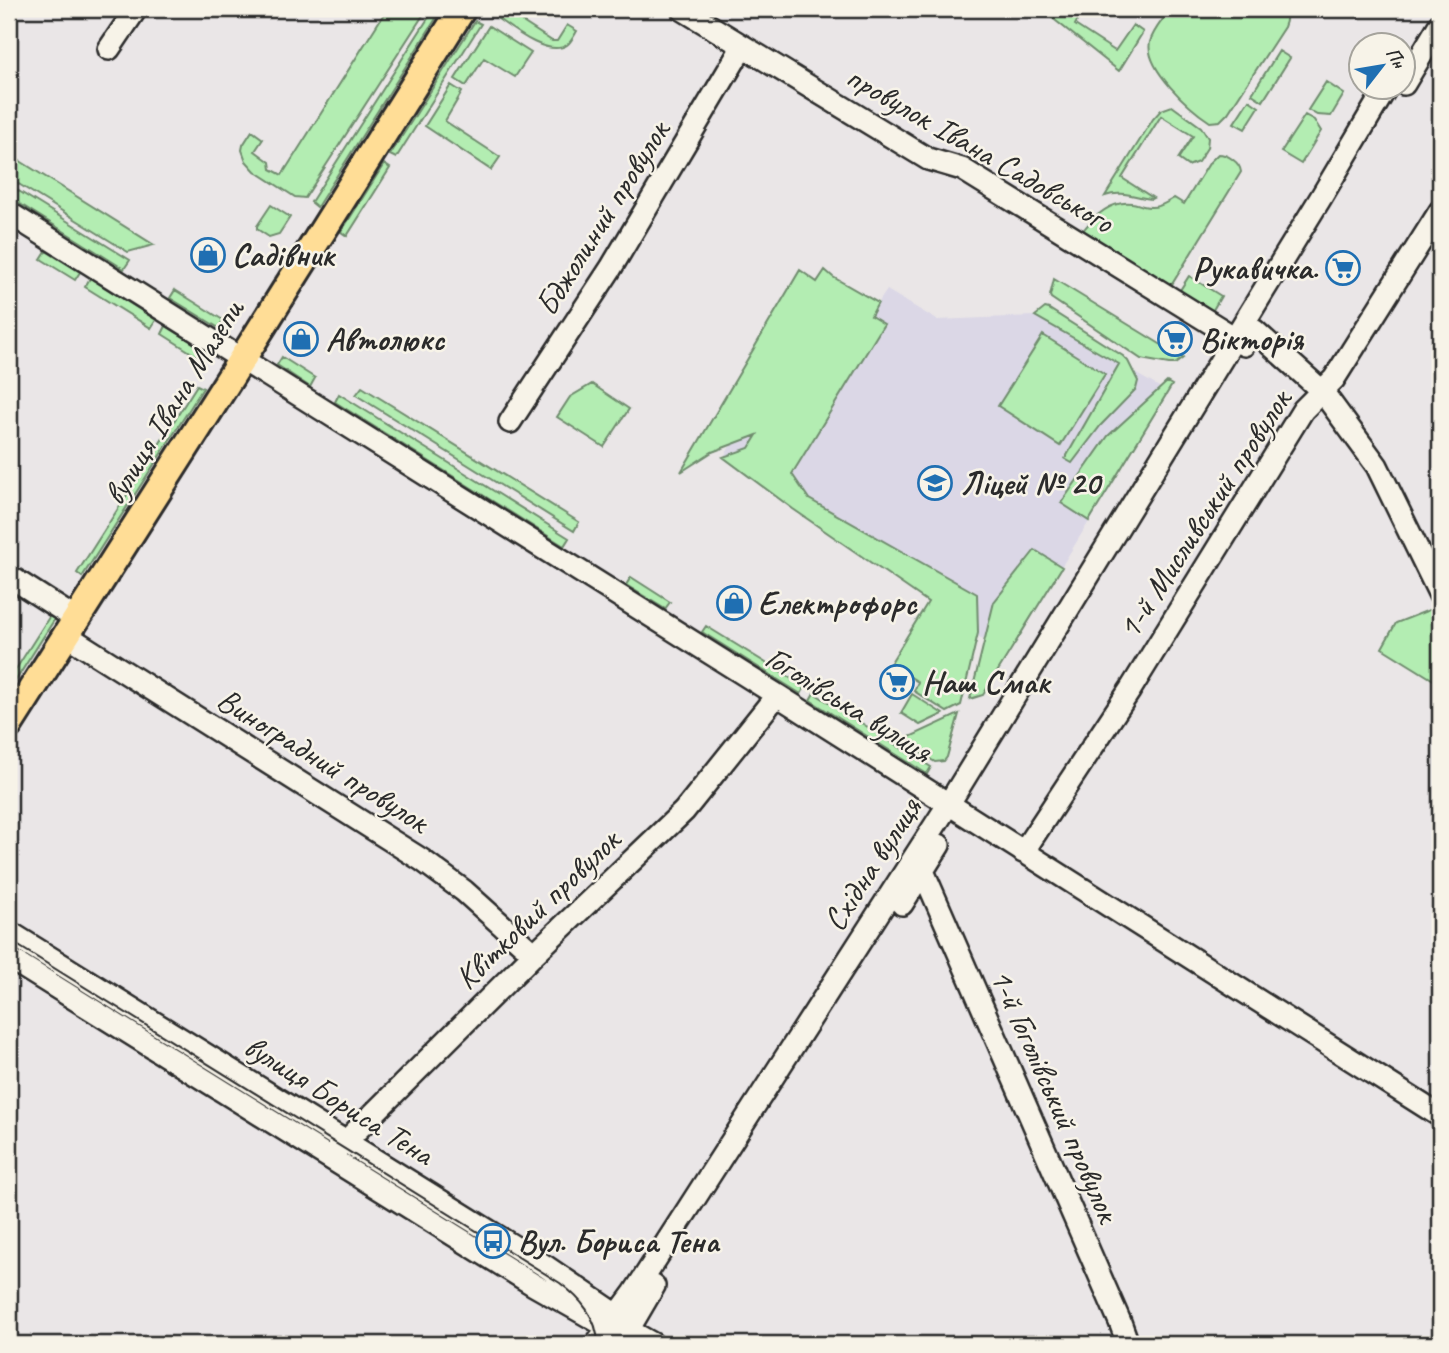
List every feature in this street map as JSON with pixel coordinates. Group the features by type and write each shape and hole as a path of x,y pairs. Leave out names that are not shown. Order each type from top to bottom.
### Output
{"main road":[{"name":"вулиця Івана Мазепи","path":"9,725 462,9"}],"street":[{"path":"109,49 136,9"},
{"name":"провулок Івана Садовського","path":"682,9 928,159 962,169 1244,338 1322,391 1377,466 1440,595"},
{"path":"1418,36 1434,9"},
{"name":"Східна вулиця","path":"1418,60 1440,24"},
{"name":"Бджолиний провулок","path":"510,422 611,268 743,46"},
{"name":"Східна вулиця","path":"1244,338 1378,102"},
{"name":"Східна вулиця","path":"614,1332 634,1293 954,808 1392,102"},
{"name":"1-й Мисливський провулок","path":"1023,852 1130,690 1303,410 1334,379 1440,211"},
{"name":"Гоголівська вулиця","path":"9,213 1440,1115"},
{"name":"Виноградний провулок","path":"9,576 71,627 422,860 464,891 534,954"},
{"name":"Квітковий провулок","path":"330,1158 534,954 684,811 777,695"},
{"name":"Східна вулиця","path":"614,1332 652,1290 923,871 954,808"},
{"name":"1-й Гоголівський провулок","path":"923,871 1128,1344"},
{"name":"вулиця Бориса Тена","path":"9,932 545,1266 614,1332"},
{"name":"вулиця Бориса Тена","path":"9,958 534,1285 614,1332 653,1344"}],"shaded area":[{"name":"Ліцей № 20","path":"833,277 878,303 887,290 937,320 1035,316 1168,392 1007,656 723,458"}],"green space":[{"path":"387,9 427,9 305,198 295,197 255,171 246,161 243,145 252,131 263,139 255,151 270,162 271,169 282,175"},
{"path":"434,9 442,9 317,207 311,202"},
{"path":"499,9 520,9 515,17 552,41 557,41 567,25 577,31 567,45 549,48 529,40 494,16"},
{"path":"1041,9 1084,9 1075,25 1115,51 1133,25 1143,32 1119,71"},
{"path":"1170,9 1283,9 1286,13 1284,27 1228,113 1220,121 1210,122 1191,108 1170,87 1154,64 1150,52 1151,38"},
{"path":"475,21 481,24 396,158 390,155"},
{"path":"489,26 531,53 515,77 484,58 466,86 455,79"},
{"path":"1279,51 1290,58 1263,101 1252,94"},
{"path":"1326,82 1344,94 1331,116 1317,115 1308,110"},
{"path":"451,85 462,92 445,121 500,157 491,170 425,126"},
{"path":"1249,100 1259,107 1245,129 1234,123"},
{"path":"1172,106 1201,127 1208,138 1207,148 1198,162 1188,166 1178,159 1193,136 1161,116 1122,178 1153,198 1123,194 1105,196 1153,119 1161,110"},
{"path":"1305,115 1314,120 1321,131 1301,164 1281,152"},
{"path":"9,154 154,245 128,252 9,178"},
{"path":"1218,154 1232,159 1241,172 1169,289 1081,233 1097,216 1117,204 1133,203 1156,207 1174,198 1184,204 1210,162"},
{"path":"384,164 390,168 347,236 341,232"},
{"path":"9,185 130,260 124,269 9,197"},
{"path":"271,205 290,217 279,234 269,237 257,229 257,226"},
{"path":"46,251 80,272 75,280 41,259"},
{"path":"800,270 817,282 825,270 878,303 871,316 884,324 792,474 809,499 977,594 978,633 961,705 947,712 914,691 918,682 890,664 928,602 723,457 749,448 757,435 712,452 681,472"},
{"path":"1189,276 1221,296 1210,315 1177,295"},
{"path":"90,278 156,320 151,328 85,287"},
{"path":"1054,279 1183,358 1175,364 1141,359 1051,298"},
{"path":"175,290 223,320 219,328 170,298"},
{"path":"1045,308 1123,356 1138,381 1136,389 1101,425 1072,463 1065,459 1119,364 1035,316"},
{"path":"166,326 208,352 203,360 162,334"},
{"path":"1043,335 1105,374 1060,446 998,406"},
{"path":"282,357 315,378 310,387 277,365"},
{"path":"1167,382 1172,385 1089,521 1061,503 1108,436"},
{"path":"592,384 629,409 604,447 557,417 570,397"},
{"path":"197,385 203,388 82,577 77,573"},
{"path":"362,387 579,522 574,531 356,395"},
{"path":"339,394 569,538 564,546 335,402"},
{"path":"1035,550 1062,567 983,695 970,699 994,602"},
{"path":"631,577 670,602 665,609 626,585"},
{"path":"1439,606 1440,684 1382,648 1396,623"},
{"path":"51,614 56,617 9,691 9,680"},
{"path":"706,626 805,687 801,694 702,632"},
{"path":"814,693 931,767 927,774 810,700"},
{"path":"912,694 943,714 920,725 901,713"},
{"path":"959,714 944,761 935,762 901,741"}],"tram line":[{"path":"9,940 560,1283 575,1295 591,1317 598,1344"}],"place":[{"name":"Садівник","path":"208,255"},
{"name":"Рукавичка.","path":"1343,268"},
{"name":"Автолюкс","path":"301,339"},
{"name":"Вікторія","path":"1175,339"},
{"name":"Ліцей № 20","path":"935,483"},
{"name":"Електрофорс","path":"734,603"},
{"name":"Наш Смак","path":"897,682"},
{"name":"Вул. Бориса Тена","path":"493,1241"}]}
